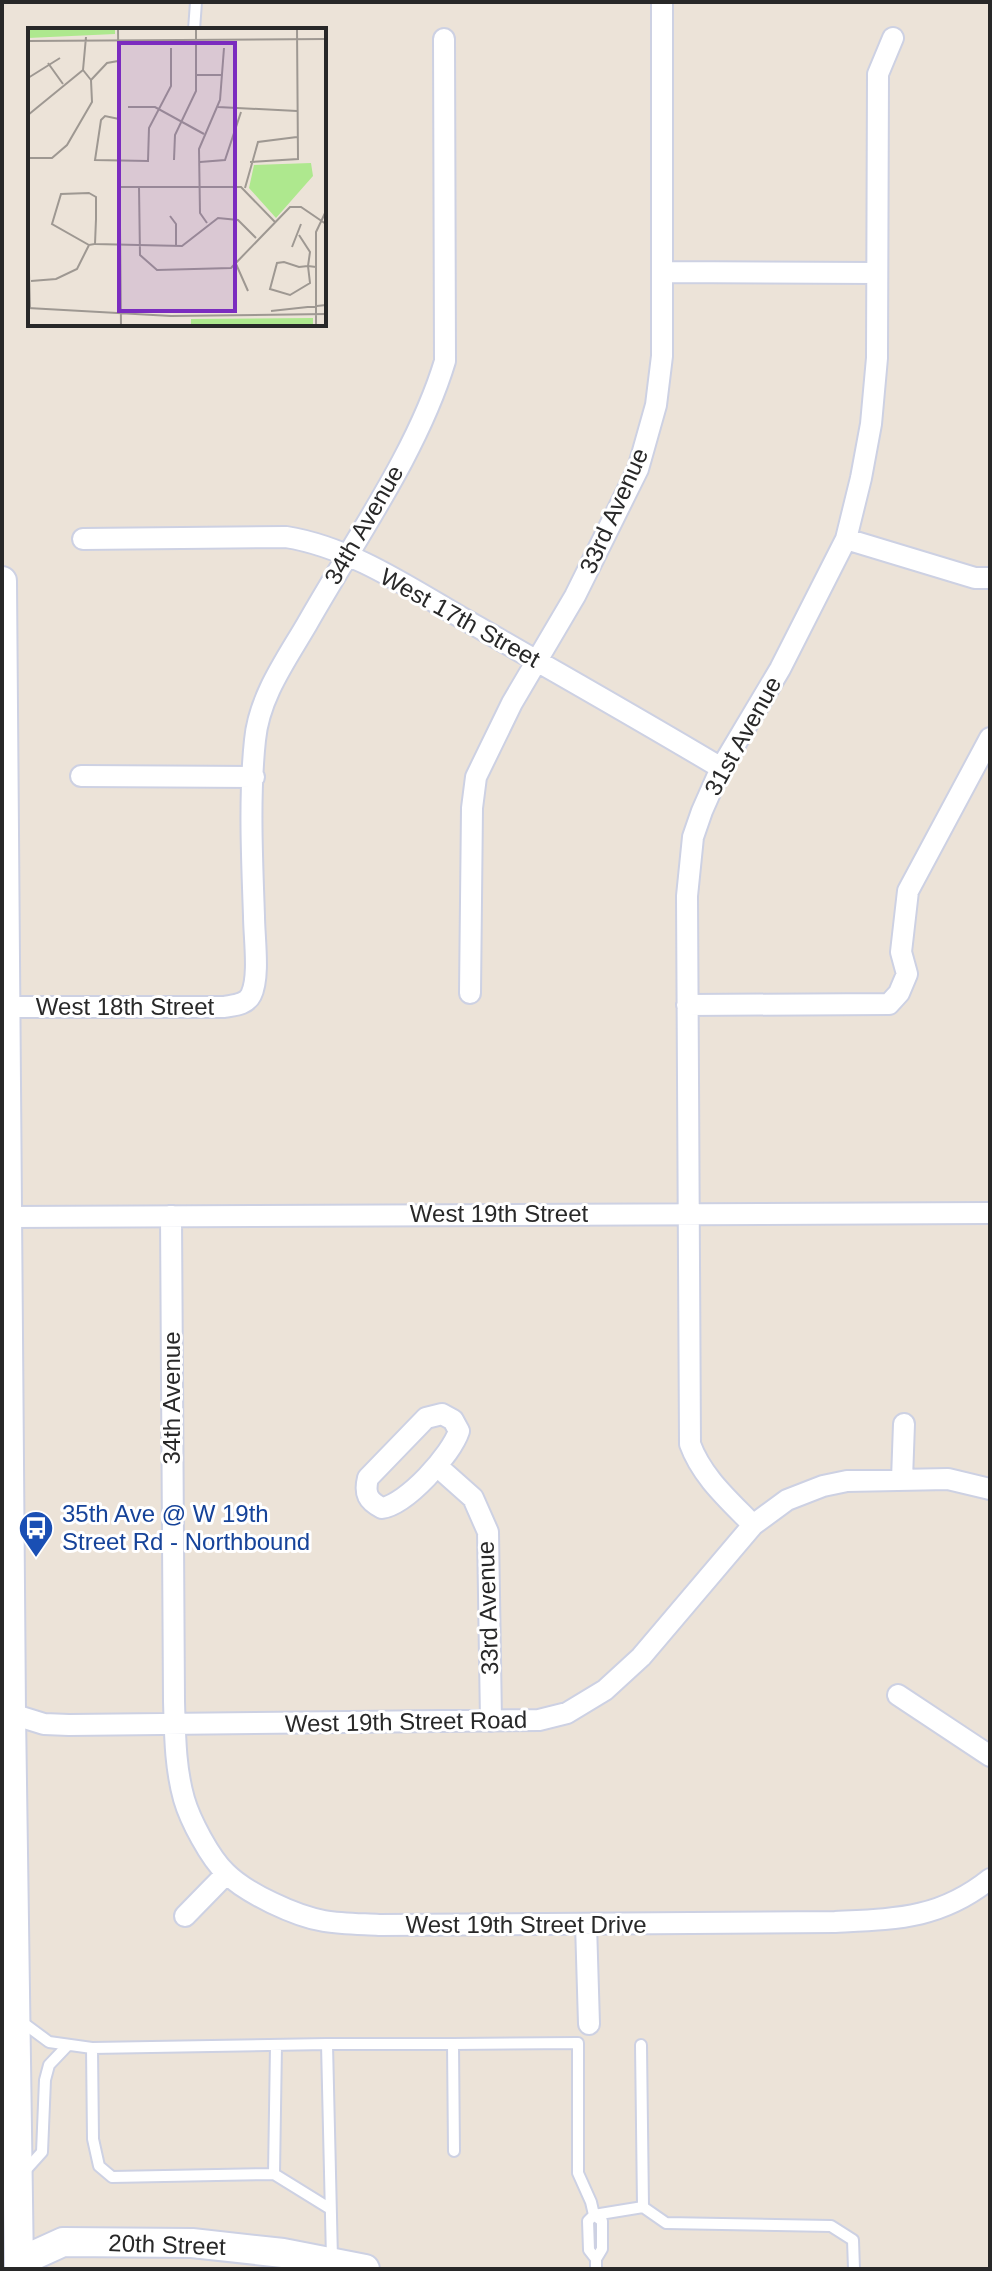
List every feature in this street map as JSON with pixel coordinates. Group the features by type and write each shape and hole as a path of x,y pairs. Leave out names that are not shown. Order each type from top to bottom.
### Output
{"main road":[{"path":"2,581 8,1217 7,1712 21,2265"},
{"name":"20th Street","path":"21,2265 63,2242 76,2242 203,2244 283,2253 332,2266 365,2269"}],"street":[{"name":"33rd Avenue","path":"470,993 472,808 476,777 512,703 575,596 638,469 656,405 662,356 662,2"},
{"name":"31st Avenue","path":"753,1525 696,1462 690,1444 687,896 693,837 721,768 780,669 846,539 871,424 877,358 878,74 893,38"},
{"name":"34th Avenue","path":"246,1001 254,983 254,777 259,718 267,696 403,458 434,397 445,361 444,39"},
{"path":"663,272 877,273"},
{"name":"West 17th Street","path":"83,539 286,537 311,541 346,554 721,768"},
{"path":"846,539 975,578 990,578"},
{"path":"687,1005 889,1004 899,993 907,974 901,952 908,891 990,738"},
{"path":"81,776 254,777"},
{"name":"West 18th Street","path":"4,1007 224,1007 246,1001"},
{"name":"West 19th Street","path":"8,1217 990,1213"},
{"name":"34th Avenue","path":"171,1216 175,1724"},
{"path":"442,1414 453,1420 459,1431 455,1444 437,1466 394,1506 382,1508 370,1502 365,1490 368,1478 426,1418 442,1414"},
{"path":"902,1479 904,1424"},
{"name":"33rd Avenue","path":"437,1466 473,1498 488,1532 491,1721"},
{"name":"West 19th Street Road","path":"7,1712 49,1724 523,1721 567,1713 605,1690 641,1657 753,1525 787,1500 823,1486 847,1481 948,1479 990,1489"},
{"path":"898,1695 990,1756"},
{"name":"West 19th Street Drive","path":"175,1724 177,1763 184,1801 209,1850 226,1874 276,1906 325,1922 379,1925 586,1924 903,1919 950,1905 972,1894 990,1879"},
{"path":"185,1916 226,1874"},
{"path":"586,1924 589,2024"}],"lane":[{"path":"194,28 196,2"},
{"path":"17,2018 49,2042 92,2048 578,2043 578,2173 594,2215 602,2221 602,2249 596,2264"},
{"path":"327,2044 332,2266"},
{"path":"453,2044 454,2151"},
{"path":"19,2178 42,2152 45,2080 49,2065 68,2045"},
{"path":"274,2174 276,2045"},
{"path":"641,2045 643,2207"},
{"path":"92,2048 93,2139 99,2166 112,2177 274,2174 329,2208"},
{"path":"594,2215 643,2207 666,2223 831,2226 853,2240 854,2269"}],"place":[{"name":"35th Ave @ W 19th Street Rd - Northbound","path":"36,1559"}]}
